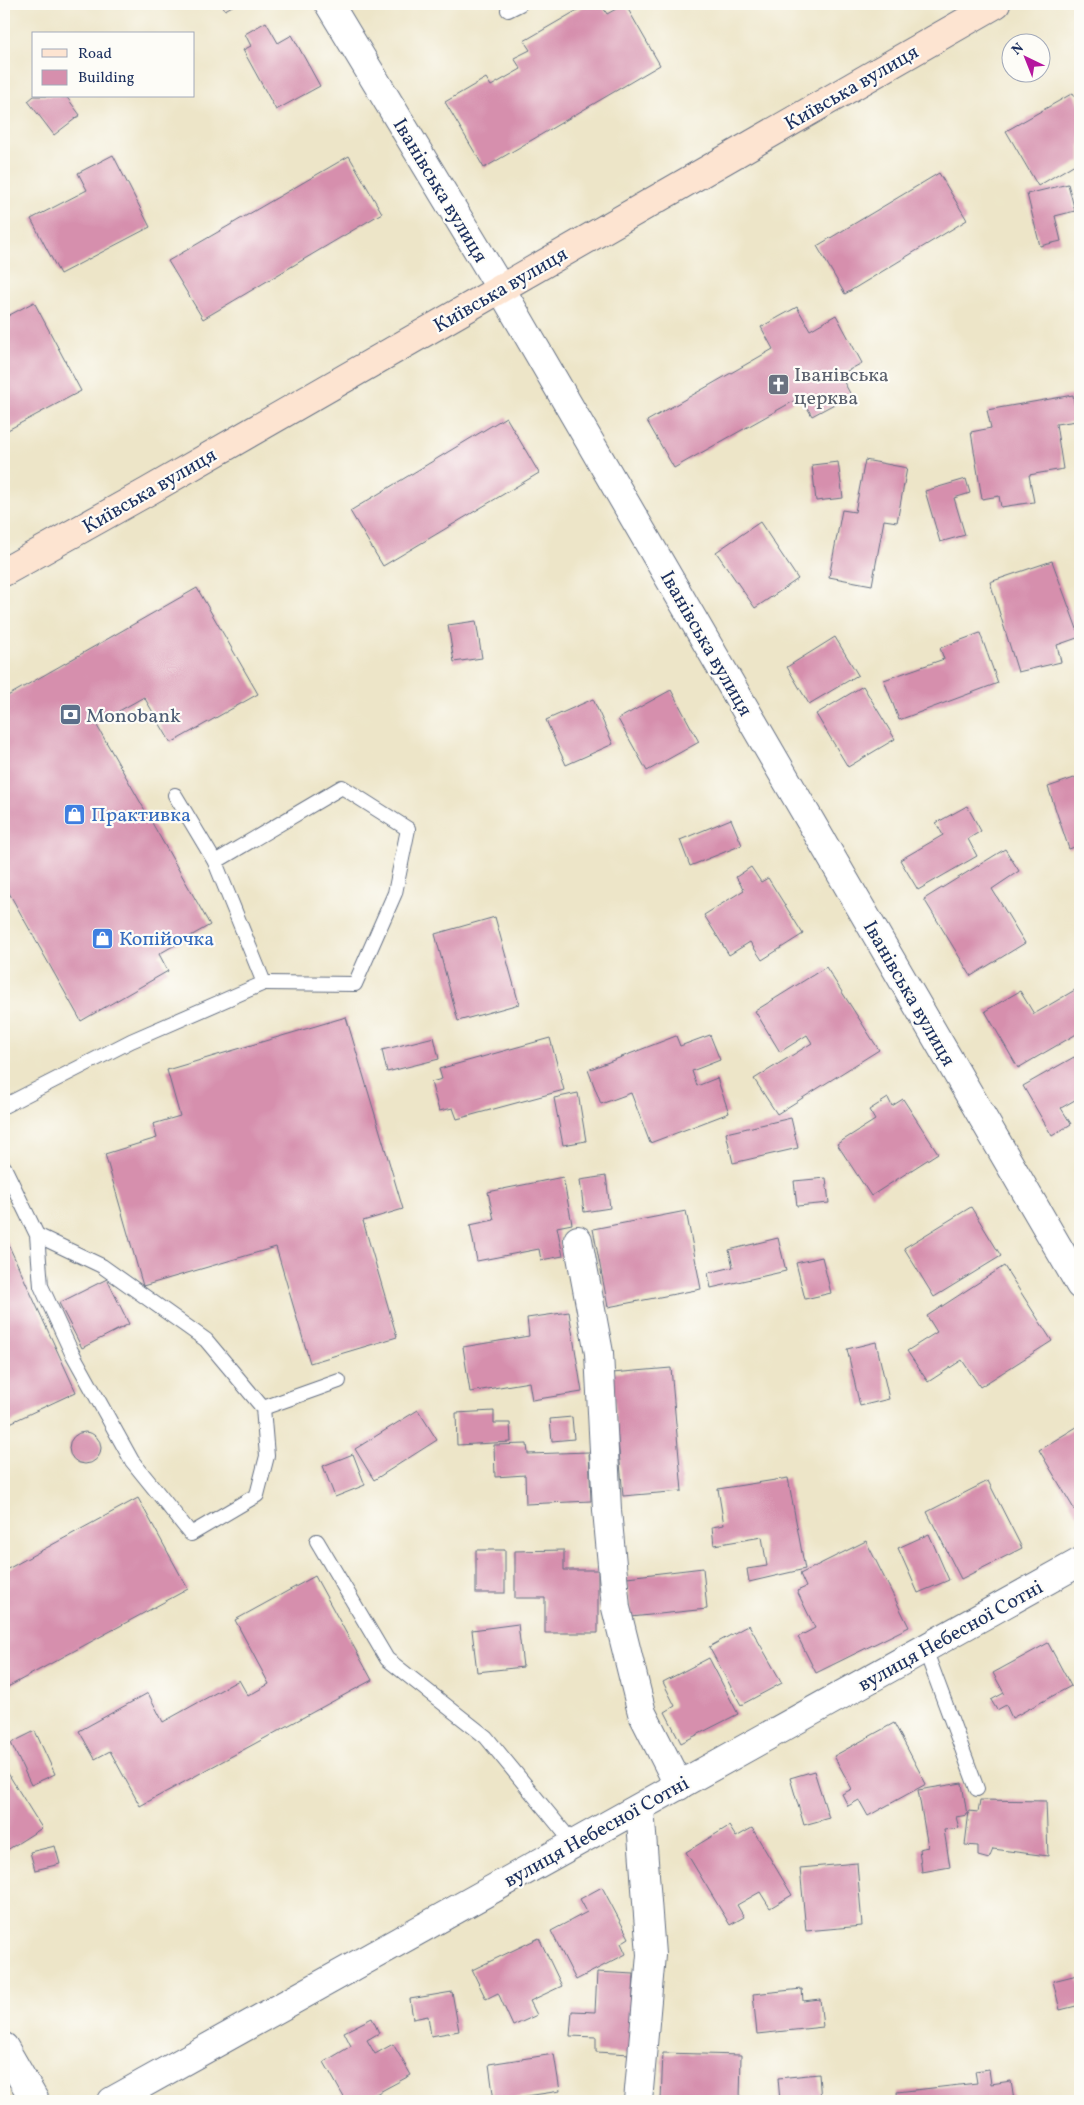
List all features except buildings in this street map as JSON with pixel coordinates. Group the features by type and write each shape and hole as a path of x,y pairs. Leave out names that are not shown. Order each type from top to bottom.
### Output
{"main road":[{"name":"Київська вулиця","path":"4,572 996,4"}],"street":[{"name":"Іванівська вулиця","path":"329,4 501,289 1080,1285"},
{"path":"578,1240 599,1353 607,1510 616,1608 642,1713 679,1786"},
{"name":"вулиця Небесної Сотні","path":"112,2101 1080,1562"},
{"path":"638,2101 651,1955 640,1808"},
{"path":"4,2047 35,2101"}],"lane":[{"path":"4,1106 131,1041 264,982 355,984 396,893 408,829 342,787 214,862"},
{"path":"175,795 214,862 264,982"},
{"path":"4,1167 37,1235 41,1286 71,1351 132,1461 192,1534 257,1495 267,1456 263,1408 206,1340 102,1266 37,1235"},
{"path":"263,1408 339,1381"},
{"path":"317,1541 387,1659 486,1737 573,1843"},
{"path":"925,1650 977,1788"}],"place":[{"name":"Іванівська церква","path":"778,385"},
{"name":"Monobank","path":"70,715"},
{"name":"Практивка","path":"75,814"},
{"name":"Копійочка","path":"103,938"}]}
